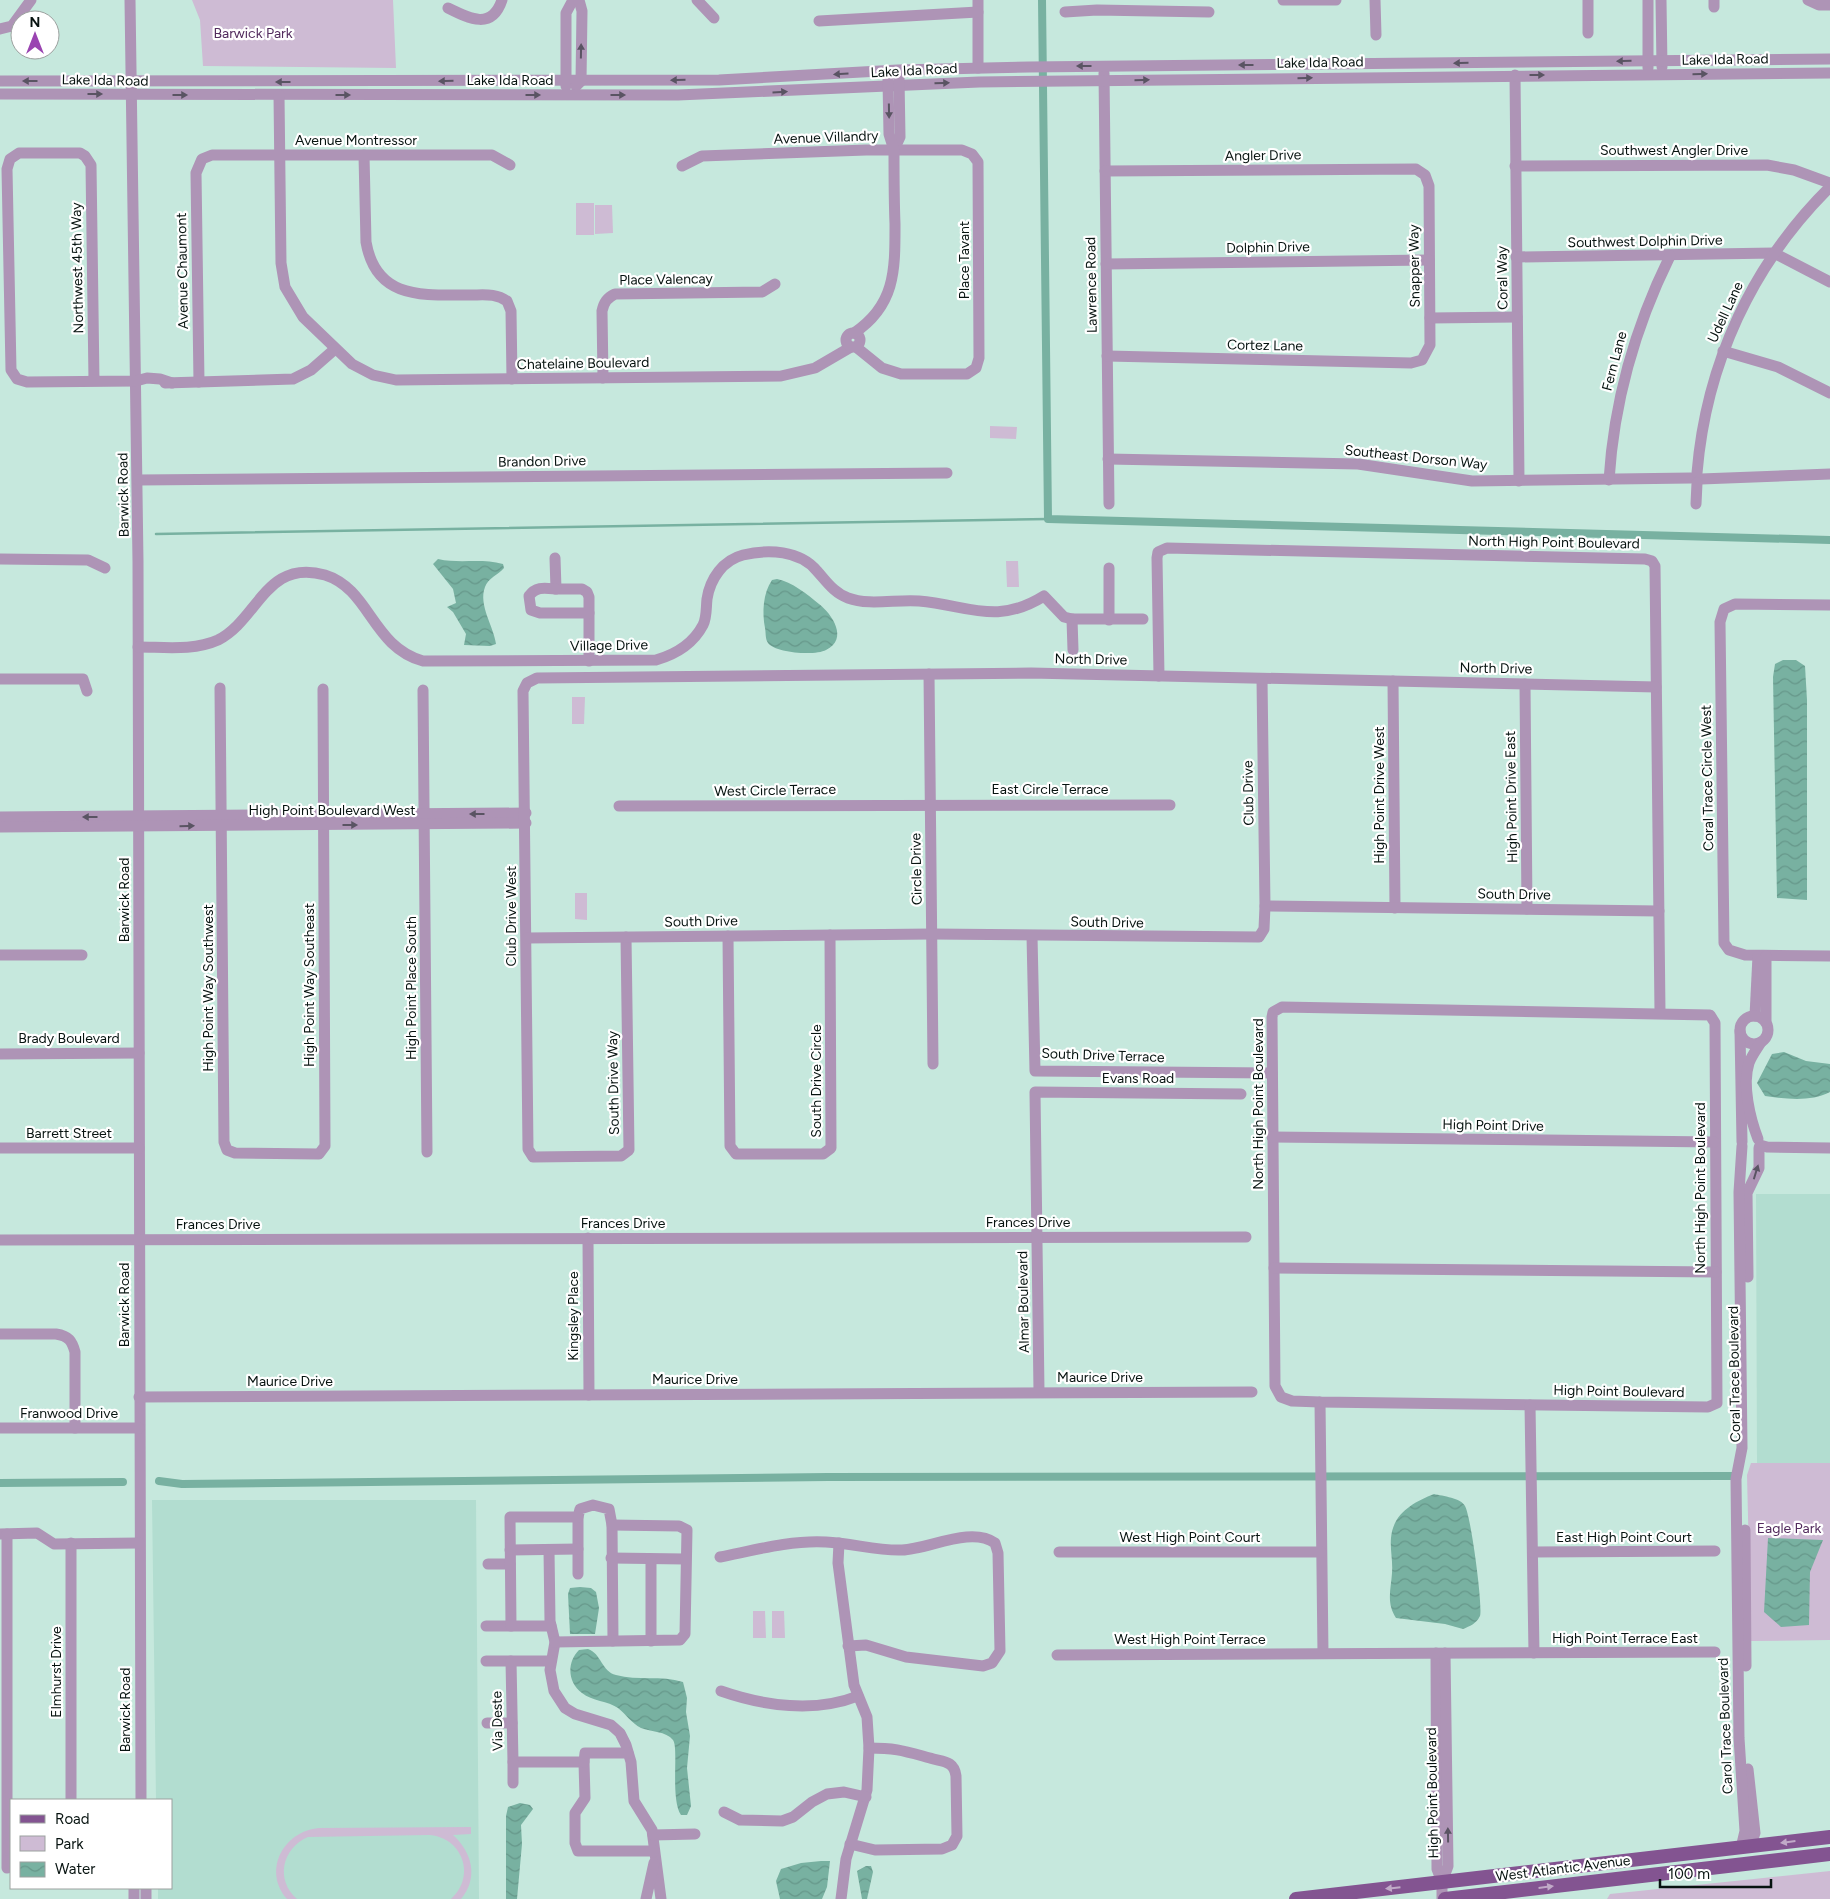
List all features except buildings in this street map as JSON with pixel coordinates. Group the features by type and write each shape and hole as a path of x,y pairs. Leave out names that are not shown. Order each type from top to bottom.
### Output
{"main road":[{"name":"West Atlantic Avenue","path":"1296,1899 1830,1837"},
{"path":"1718,1867 1743,1856 1746,1847"},
{"name":"West Atlantic Avenue","path":"1444,1899 1830,1854"}],"street":[{"path":"0,29 12,26 31,0"},
{"name":"Barwick Road","path":"130,0 138,480 141,1799"},
{"path":"448,8 468,18 489,19 497,12 502,0"},
{"path":"569,95 565,81 566,13 573,0"},
{"path":"569,95 581,81 582,11 579,0"},
{"path":"697,0 714,18"},
{"path":"1283,0 1336,0"},
{"path":"1375,0 1376,35"},
{"path":"1588,0 1588,33"},
{"path":"1648,0 1648,74"},
{"path":"1661,0 1662,74"},
{"path":"1808,0 1825,5"},
{"path":"1065,12 1097,5 1181,5 1209,12"},
{"path":"818,21 978,6 978,68"},
{"name":"Lake Ida Road","path":"0,81 719,80 893,70 978,68 1830,58"},
{"name":"Lawrence Road","path":"1104,66 1108,504"},
{"name":"Chatelaine Boulevard","path":"279,95 281,263 285,287 299,313 334,349 362,370 384,378 512,379 793,376 815,368 855,339 882,305 894,271 894,150 889,134 894,85 893,70"},
{"name":"Lake Ida Road","path":"0,94 732,94 894,85 1059,81 1830,72"},
{"name":"Coral Way","path":"1515,75 1519,480"},
{"name":"Avenue Villandry","path":"682,166 702,156 894,150 962,150 972,154"},
{"name":"Northwest 45th Way","path":"24,152 75,152 85,156 91,165 94,382 27,382 17,379 11,370 7,169 10,159 24,152"},
{"name":"Place Tavant","path":"855,339 870,359 882,368 902,374 967,374 976,368 980,358 978,162 972,154"},
{"name":"Avenue Montressor","path":"201,160 212,156 492,155 510,165"},
{"path":"364,156 366,242 376,270 390,284 415,294 494,294 507,301 511,311 512,379"},
{"name":"Avenue Chaumont","path":"198,382 196,172 201,160"},
{"name":"Southwest Angler Drive","path":"1515,166 1753,164 1794,170 1830,185"},
{"name":"Angler Drive","path":"1105,172 1410,168 1421,171"},
{"name":"Snapper Way","path":"1421,171 1428,180 1430,318 1430,345 1422,360"},
{"name":"Udell Lane","path":"1696,504 1703,424 1723,351 1746,300 1774,254 1804,214 1830,185"},
{"path":"1774,254 1830,282"},
{"name":"Southwest Dolphin Drive","path":"1516,257 1774,254"},
{"name":"Fern Lane","path":"1609,480 1614,428 1626,369 1644,311 1670,256"},
{"name":"Dolphin Drive","path":"1106,264 1429,260"},
{"name":"Place Valencay","path":"603,378 602,310 603,305 610,296 615,294 762,292 774,284"},
{"path":"1430,318 1517,317"},
{"path":"94,382 160,379 172,383 293,379 311,370 334,349"},
{"path":"1723,351 1778,367 1830,393"},
{"name":"Cortez Lane","path":"1107,356 1411,363 1422,360"},
{"name":"Southeast Dorson Way","path":"1108,458 1358,464 1466,480 1609,480 1830,474"},
{"name":"Brandon Drive","path":"138,480 947,473"},
{"name":"North High Point Boulevard","path":"1158,676 1157,558 1158,552 1167,548 1645,559 1652,561 1655,566 1660,1012"},
{"name":"Village Drive","path":"138,647 191,647 211,643 229,633 261,595 276,582 295,574 316,573 328,576 346,586 388,641 395,648 413,658 433,662 656,660 679,651 694,638 704,623 707,596 718,570 742,555 778,552 798,556 816,569 837,592 854,600 918,601 971,611 992,612 1030,604 1044,596 1064,617 1072,619"},
{"path":"556,558 556,589"},
{"path":"0,559 88,560 105,568"},
{"path":"1109,568 1109,620"},
{"path":"589,613 540,613 530,610 529,596 538,588 582,589 587,592 589,613 589,661"},
{"name":"Coral Trace Circle West","path":"1762,956 1736,953 1729,950 1724,943 1720,622 1726,606 1735,604 1830,605"},
{"path":"1073,650 1072,619 1143,619"},
{"name":"North Drive","path":"527,683 537,678 1031,673 1656,687"},
{"name":"Circle Drive","path":"929,674 932,1064"},
{"name":"Club Drive","path":"1262,678 1265,906"},
{"path":"0,679 83,679 87,691"},
{"name":"High Point Drive West","path":"1393,681 1395,908"},
{"name":"Club Drive West","path":"527,683 523,691 526,818 528,1149"},
{"name":"High Point Drive East","path":"1525,684 1527,909"},
{"name":"High Point Way Southwest","path":"220,688 224,1142 228,1150"},
{"name":"High Point Way Southeast","path":"228,1150 234,1153 320,1154 325,1146 323,689"},
{"name":"High Point Place South","path":"423,690 427,1152"},
{"name":"East Circle Terrace","path":"930,804 1170,805"},
{"name":"West Circle Terrace","path":"619,806 930,804"},
{"path":"0,817 138,822"},
{"name":"High Point Boulevard West","path":"138,822 526,818"},
{"path":"0,826 138,822"},
{"name":"South Drive","path":"526,938 932,934 1254,938 1263,934 1265,906 1659,911"},
{"name":"South Drive Circle","path":"728,936 730,1146 732,1151 736,1154 824,1154 831,1148 830,935"},
{"name":"South Drive Terrace","path":"1032,936 1035,1071 1272,1073"},
{"name":"South Drive Way","path":"528,1149 533,1157 621,1156 629,1150 626,937"},
{"path":"0,955 82,955"},
{"path":"1762,956 1830,956"},
{"name":"Coral Trace Boulevard","path":"1742,1603 1744,1478 1750,1450 1747,1193 1759,1168 1759,1144 1749,1109 1747,1070 1750,1061 1768,1033 1761,1019 1762,956"},
{"name":"North High Point Boulevard","path":"1286,1400 1277,1394 1275,1386 1272,1137 1273,1012 1282,1007 1660,1012 1705,1013 1713,1018 1718,1398 1716,1403 1708,1407"},
{"path":"1761,1019 1744,1020 1740,1031 1746,1041 1753,1044 1761,1042"},
{"name":"Coral Trace Boulevard","path":"1740,1031 1742,1144 1739,1192 1742,1448 1736,1479 1742,1603"},
{"name":"Brady Boulevard","path":"0,1054 139,1053"},
{"name":"Evans Road","path":"1035,1092 1240,1094"},
{"name":"Almar Boulevard","path":"1035,1092 1039,1392"},
{"name":"High Point Drive","path":"1272,1137 1714,1142"},
{"path":"1742,1144 1748,1152 1754,1152 1759,1144 1767,1147 1830,1148"},
{"name":"Barrett Street","path":"0,1148 139,1148"},
{"name":"Frances Drive","path":"0,1240 1037,1236 1246,1237"},
{"name":"Kingsley Place","path":"588,1238 589,1395"},
{"path":"1274,1268 1716,1272"},
{"path":"0,1334 56,1334 68,1337 75,1352 75,1428"},
{"name":"Maurice Drive","path":"139,1397 1252,1392"},
{"name":"High Point Boulevard","path":"1286,1400 1708,1407"},
{"path":"1320,1402 1323,1654 1534,1653 1530,1405"},
{"name":"Franwood Drive","path":"0,1428 139,1428"},
{"path":"578,1574 578,1517 580,1509 593,1505 610,1509 612,1525 613,1641"},
{"path":"511,1626 510,1518 578,1517"},
{"path":"555,1642 680,1640 685,1634 687,1530 679,1526 612,1525"},
{"path":"6,1868 3,1534 37,1533 54,1544 139,1543"},
{"path":"720,1557 806,1542 839,1543 904,1550 960,1538 988,1538 995,1543 998,1553 1000,1650 996,1660 988,1665 906,1657 866,1645 848,1646"},
{"path":"839,1543 838,1562 848,1646 854,1685 867,1717 869,1748 869,1778 866,1797 850,1844 841,1899"},
{"name":"Elmhurst Drive","path":"71,1544 71,1799"},
{"path":"510,1550 578,1550"},
{"path":"549,1550 551,1626 555,1642 551,1661 551,1678 558,1699 565,1708 575,1714 611,1725 620,1733 628,1753 634,1800 653,1835 661,1899"},
{"name":"West High Point Court","path":"1059,1552 1321,1552"},
{"name":"East High Point Court","path":"1533,1552 1715,1552"},
{"path":"611,1558 685,1559"},
{"path":"651,1559 651,1641"},
{"path":"488,1564 510,1564"},
{"name":"Carol Trace Boulevard","path":"1742,1603 1746,1738 1755,1833 1746,1847"},
{"path":"486,1626 551,1626"},
{"name":"High Point Terrace East","path":"1534,1653 1715,1652"},
{"name":"West High Point Terrace","path":"1057,1655 1323,1654"},
{"name":"High Point Boulevard","path":"1441,1654 1438,1869 1444,1899"},
{"name":"Via Deste","path":"511,1661 513,1762 584,1762"},
{"path":"486,1662 551,1661"},
{"path":"721,1691 750,1700 795,1706 834,1704 858,1696"},
{"path":"487,1723 512,1723"},
{"path":"850,1844 875,1850 942,1848 952,1845 957,1836 956,1770 949,1763 903,1749 869,1748"},
{"path":"628,1753 584,1753 585,1798 576,1813 576,1843 578,1851 654,1855"},
{"path":"513,1762 513,1783"},
{"path":"724,1812 740,1820 782,1820 793,1817 812,1802 827,1794 844,1792 866,1797"},
{"path":"653,1835 695,1834"},
{"path":"646,1899 654,1855"}],"shaded area":[{"path":"1756,1194 1830,1194 1830,1463 1757,1463"},
{"path":"152,1500 476,1500 479,1899 158,1899 158,1889 172,1889 172,1799 156,1799"}],"green space":[{"name":"Barwick Park","path":"192,0 393,0 396,68 203,66 200,20"},
{"path":"576,203 594,203 594,235 576,235"},
{"path":"595,205 612,205 613,233 595,234"},
{"path":"990,426 1017,427 1016,439 990,438"},
{"path":"1006,561 1018,561 1019,587 1007,587"},
{"path":"572,697 585,697 584,724 572,724"},
{"path":"575,893 587,893 587,920 575,919"},
{"name":"Eagle Park","path":"1751,1463 1830,1463 1830,1640 1751,1641 1747,1475"},
{"path":"753,1611 765,1611 766,1638 753,1638"},
{"path":"772,1611 784,1611 785,1638 772,1638"},
{"path":"471,1827 471,1834 453,1835 465,1849 471,1866 470,1883 461,1899 451,1899 459,1890 463,1880 464,1869 462,1859 450,1843 440,1837 429,1835 308,1837 292,1849 284,1865 286,1883 297,1899 287,1899 280,1888 277,1865 280,1854 296,1836 307,1831 319,1828"},
{"path":"1830,1871 1830,1899 1607,1899 1610,1894"}],"water":[{"path":"438,559 487,561 503,564 504,568 488,581 483,594 483,601 496,644 490,646 464,645 466,634 453,612 447,607 456,603 453,589 433,564"},
{"path":"777,579 799,589 824,608 836,627 836,640 833,645 821,652 805,653 778,649 768,643 764,622 764,603 769,585 772,580"},
{"path":"1783,660 1796,660 1805,666 1807,700 1807,900 1777,898 1773,677 1775,664"},
{"path":"1784,1052 1806,1061 1830,1064 1830,1092 1807,1098 1790,1099 1765,1096 1757,1083 1772,1054"},
{"path":"1434,1494 1463,1503 1470,1526 1478,1580 1480,1616 1475,1623 1463,1629 1445,1624 1396,1618 1391,1607 1391,1538 1393,1529 1400,1515 1412,1505"},
{"path":"1768,1538 1823,1540 1810,1572 1809,1625 1781,1627 1764,1612"},
{"path":"570,1588 591,1588 596,1592 599,1608 595,1634 570,1634 568,1594"},
{"path":"588,1649 596,1654 611,1673 616,1675 683,1682 687,1698 686,1712 690,1736 687,1768 691,1806 687,1815 681,1815 676,1798 675,1745 673,1740 662,1733 641,1728 634,1724 618,1708 586,1696 577,1688 571,1678 572,1660 579,1650"},
{"path":"520,1803 530,1805 533,1809 521,1825 522,1844 517,1899 506,1899 506,1816 508,1807"},
{"path":"830,1861 827,1887 822,1899 780,1899 776,1881 781,1869 801,1863"},
{"path":"866,1866 871,1866 873,1872 867,1899 862,1899 857,1871"}],"waterway":[{"path":"1042,0 1048,519 1830,540"},
{"path":"156,534 1048,519"},
{"path":"159,1481 182,1484 828,1477 1733,1476"},
{"path":"0,1483 123,1482"}]}
